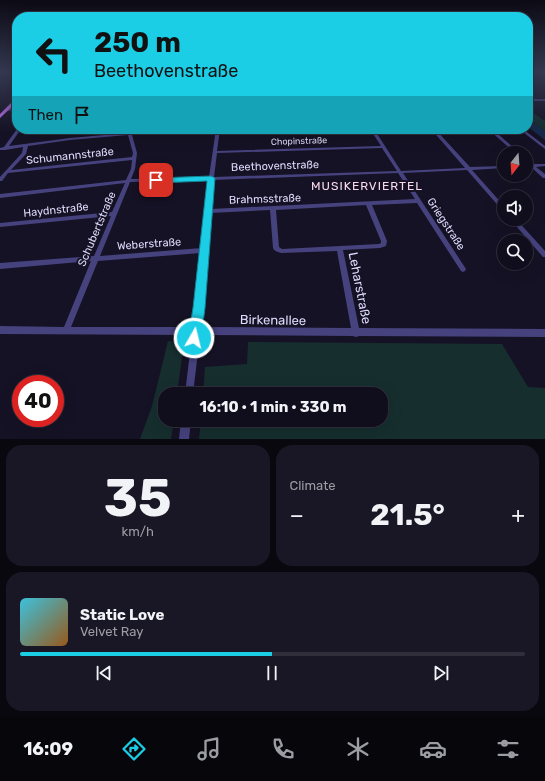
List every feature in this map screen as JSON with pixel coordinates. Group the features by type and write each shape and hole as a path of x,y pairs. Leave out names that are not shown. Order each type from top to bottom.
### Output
{"main road":[{"path":"0,117 12,105"}],"street":[{"path":"533,100 545,100"},
{"path":"6,110 12,109"},
{"path":"5,149 16,134"},
{"path":"0,149 101,134"},
{"name":"Schubertstraße","path":"66,330 133,169 135,153 130,134"},
{"path":"190,387 211,178 217,134"},
{"name":"Griegstraße","path":"375,134 463,269"},
{"path":"437,134 497,201"},
{"path":"496,134 510,146"},
{"path":"527,134 545,148"},
{"path":"0,180 24,153 26,145"},
{"name":"Chopinstraße","path":"215,152 384,147"},
{"name":"Schumannstraße","path":"8,172 134,158"},
{"path":"533,166 545,165"},
{"name":"Beethovenstraße","path":"0,196 128,181 497,167"},
{"path":"533,167 545,177"},
{"name":"Brahmsstraße","path":"208,211 369,205 419,201"},
{"path":"273,208 276,248 281,251 380,246 384,244 369,205"},
{"name":"Haydnstraße","path":"0,225 114,214"},
{"path":"519,226 545,255"},
{"name":"Leharstraße","path":"340,248 356,333"},
{"name":"Weberstraße","path":"0,266 204,250"},
{"name":"Birkenallee","path":"0,330 545,333"},
{"path":"184,439 185,427"}],"green space":[{"path":"533,113 545,121 545,131 533,123"},
{"path":"168,341 184,342 178,387 158,387 158,427 173,427 171,439 140,439 152,406"},
{"path":"248,342 502,344 528,387 545,388 545,439 199,439 200,427 388,427 388,387 204,387 205,367 247,364"}],"water":[{"path":"533,123 545,131 545,140 533,131"}],"waterway":[{"path":"533,117 545,125"}],"district":[{"name":"MUSIKERVIERTEL","path":"367,186"}],"route":[{"path":"156,180 211,178 199,308 194,338"}]}
